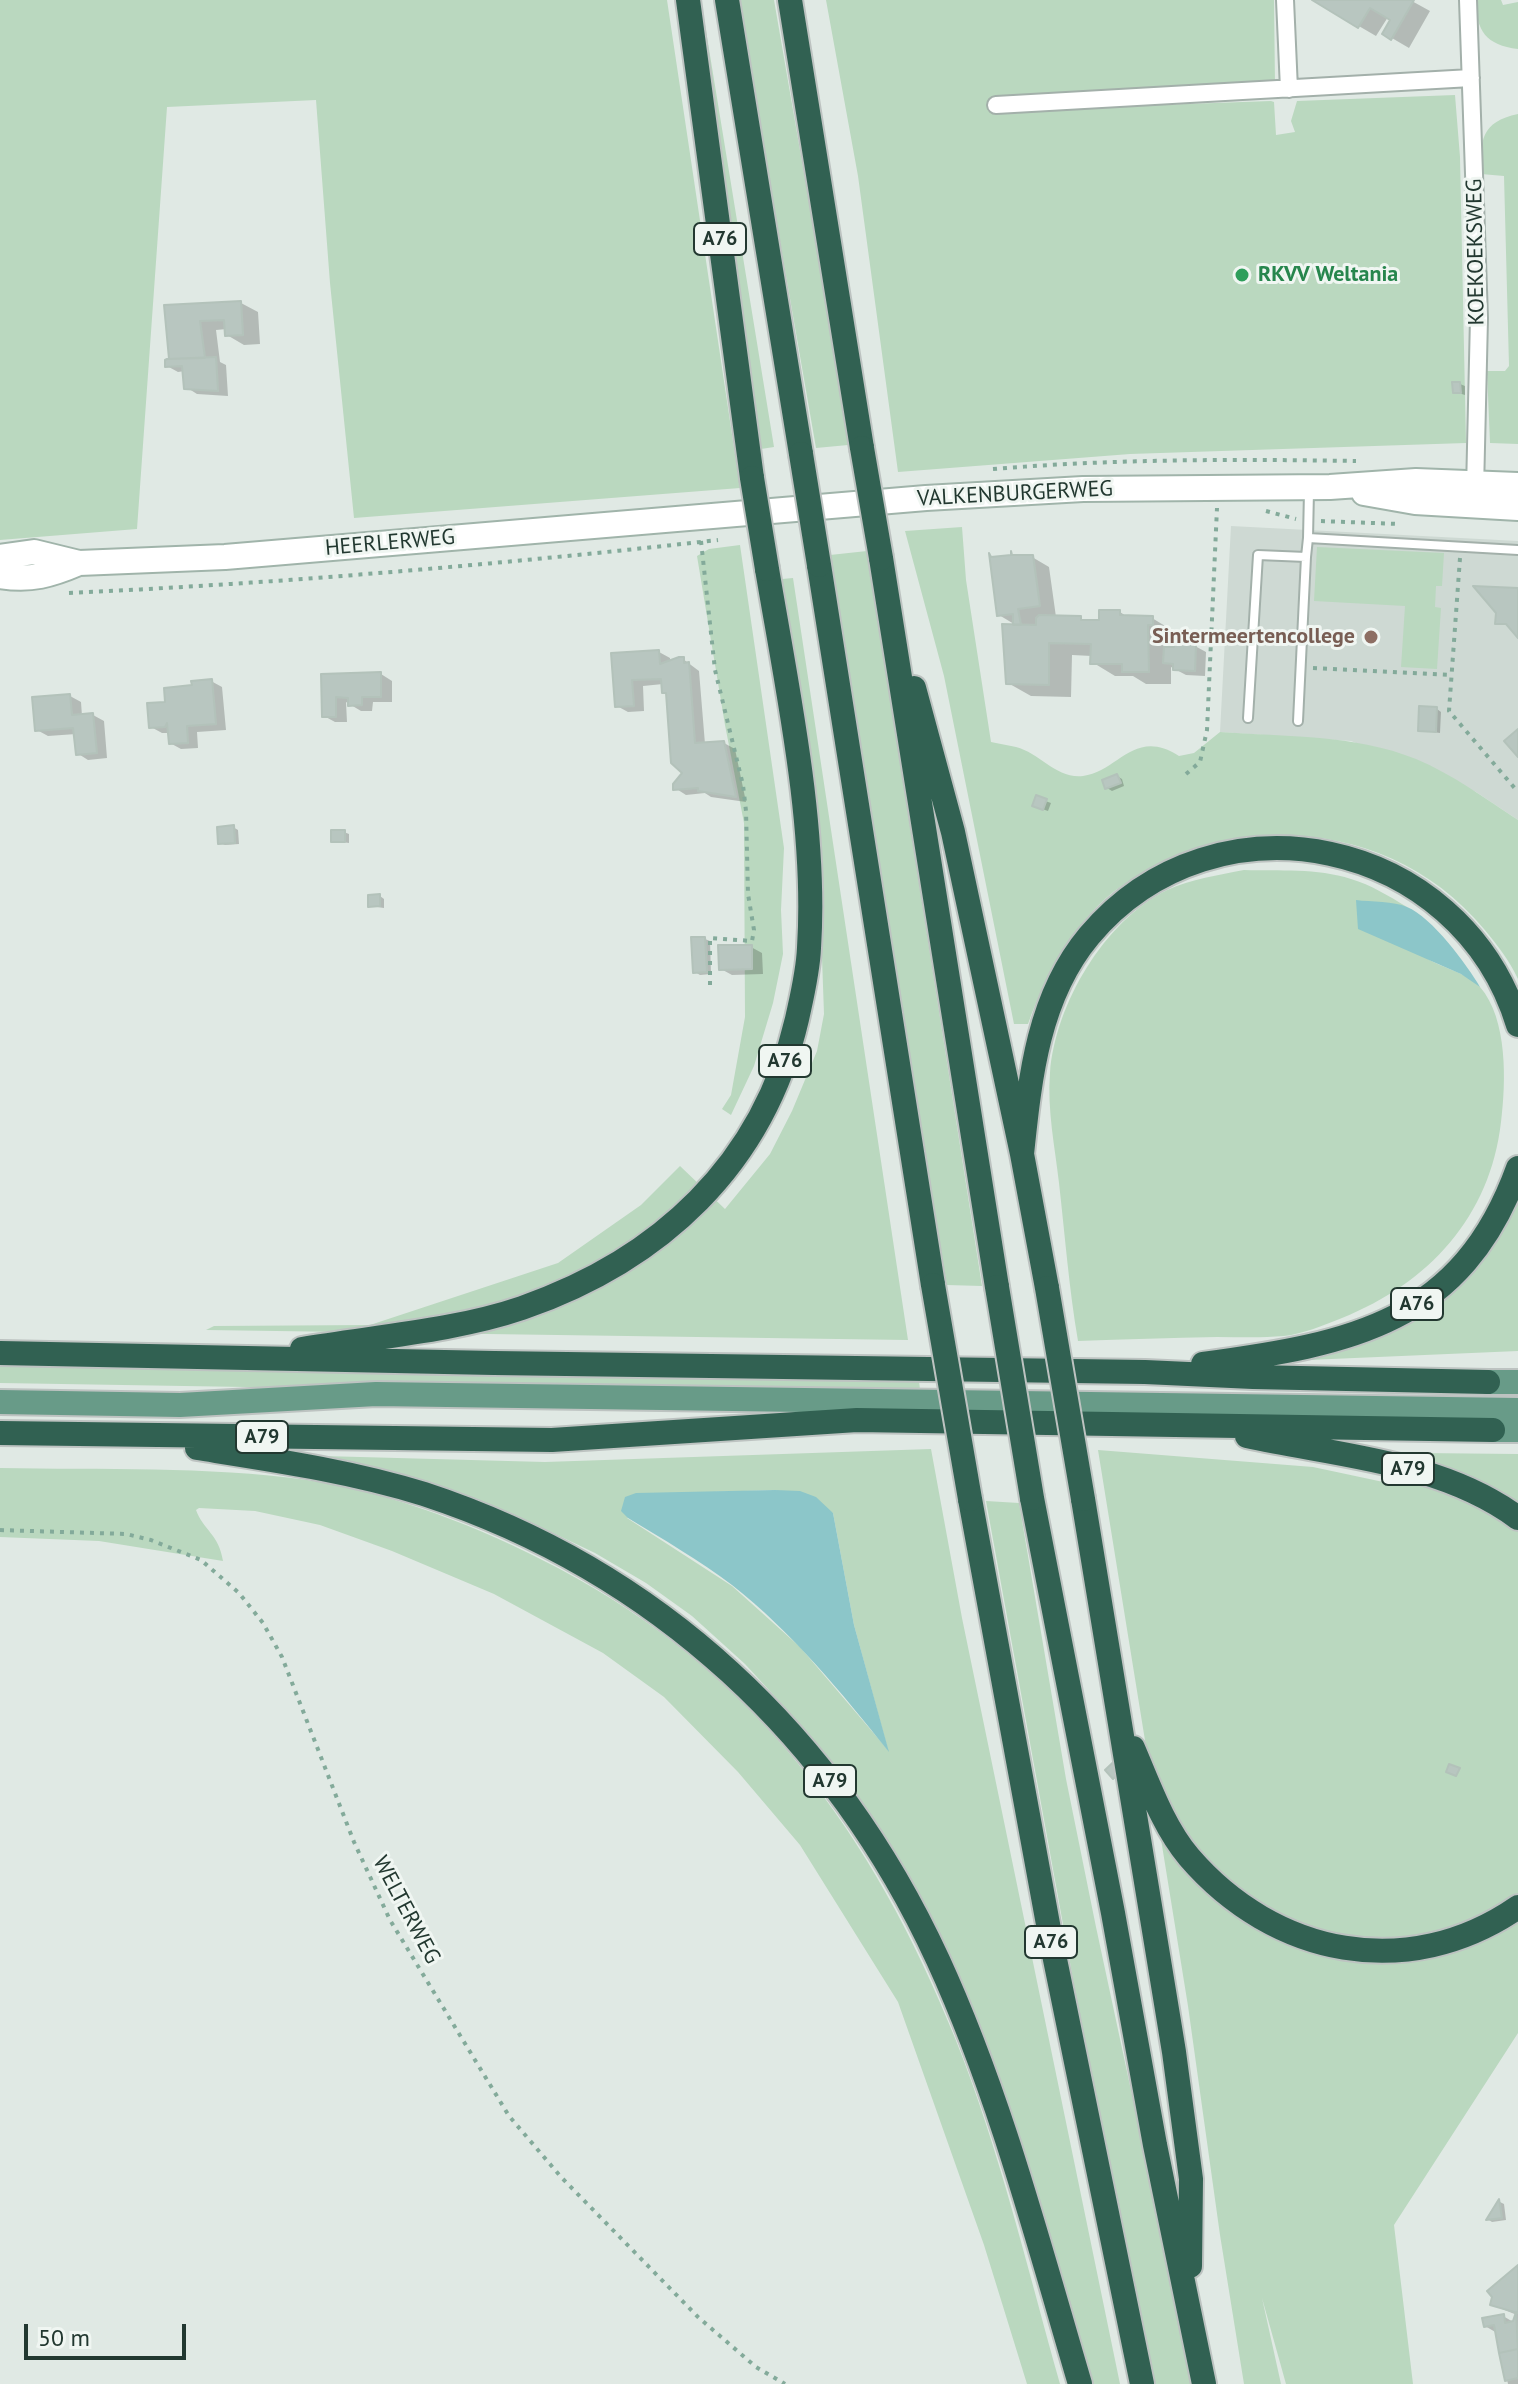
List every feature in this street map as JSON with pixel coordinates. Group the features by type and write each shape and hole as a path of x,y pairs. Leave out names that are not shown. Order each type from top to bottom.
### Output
{"highway":[{"name":"A76","path":"244,1359 450,1326 517,1309 575,1287 626,1260 666,1231 703,1196 740,1152 781,1073 798,1016 809,949 810,895 800,780 752,478 688,0"},
{"name":"A76","path":"727,0 970,1499 1047,1920 1142,2384"},
{"path":"790,0 1032,1498 1204,2384"},
{"path":"882,568 953,832 1022,1154 1047,1288 1174,2052 1191,2179 1190,2316"},
{"path":"1022,1154 1035,1057 1047,1012 1076,955 1106,918 1144,888 1182,867 1216,856 1254,848 1315,850 1357,860 1411,885 1439,905 1466,931 1503,986 1518,1025"},
{"name":"A76","path":"1145,1372 1316,1346 1395,1317 1458,1272 1489,1232 1518,1168"},
{"path":"0,1353 1145,1372 1488,1382"},
{"name":"A79","path":"0,1433 552,1440 857,1420 1493,1430"},
{"name":"A79","path":"1198,1425 1414,1470 1452,1482 1518,1518"},
{"name":"A79","path":"114,1435 356,1476 458,1507 553,1549 615,1583 682,1629 747,1687 804,1748 855,1814 924,1930 953,1993 993,2101 1080,2384"},
{"path":"1118,1715 1156,1800 1175,1837 1189,1856 1220,1888 1274,1925 1316,1943 1341,1948 1366,1951 1412,1949 1474,1932 1518,1907"}],"main road":[{"path":"1488,1382 1518,1382"},
{"name":"A79","path":"0,1402 180,1405 376,1394 1518,1410"},
{"name":"A79","path":"1493,1430 1518,1430"}],"street":[{"path":"1285,0 1289,89"},
{"name":"KOEKOEKSWEG","path":"1468,0 1479,318 1475,494"},
{"path":"996,105 1471,78"},
{"name":"VALKENBURGERWEG","path":"701,530 926,498 1083,489 1218,498 1416,481 1475,494 1518,508"},
{"name":"VALKENBURGERWEG","path":"1475,494 1518,485"},
{"name":"HEERLERWEG","path":"0,557 34,552 79,563 701,530"},
{"name":"HEERLERWEG","path":"0,576 35,579 79,563"}],"lane":[{"path":"1298,721 1307,520 1320,487"},
{"path":"1308,538 1518,550"},
{"path":"1248,718 1258,555 1306,557"}],"path":[{"name":"VALKENBURGERWEG","path":"1060,463 1233,459 1356,461"},
{"path":"1218,498 1231,510"},
{"path":"1205,510 1218,498"},
{"path":"1186,774 1200,762 1207,730 1218,498"},
{"path":"1258,510 1307,520 1401,524"},
{"path":"701,530 715,670 743,785 748,894 754,930 752,941 710,938 710,989"},
{"name":"HEERLERWEG","path":"108,591 426,568 701,530"},
{"path":"1461,547 1449,711 1518,792"},
{"path":"1300,667 1451,675"},
{"name":"WELTERWEG","path":"0,1530 126,1534 151,1540 201,1560 239,1593 263,1623 282,1657 354,1842 390,1920 509,2116 561,2177 707,2326 756,2367 785,2384"}],"shaded area":[{"name":"Sintermeertencollege","path":"1231,526 1518,541 1518,820 1476,792 1351,741 1220,732"}],"green space":[{"path":"0,0 667,0 740,488 354,518 330,283 316,100 167,107 137,529 0,540"},
{"path":"695,0 701,0 774,447 761,449"},
{"path":"738,0 774,0 838,370 848,445 816,448"},
{"path":"826,0 1274,0 1275,85 988,100 988,111 1271,101 1274,102 1276,135 1295,132 1291,121 1297,101 1455,95 1460,157 1466,443 1130,454 898,472 858,176"},
{"path":"1476,0 1501,0 1503,5 1518,2 1518,49 1498,44 1485,35 1478,20"},
{"path":"1518,114 1518,444 1490,443 1487,371 1505,371 1509,366 1504,176 1481,174 1481,151 1485,134 1496,122"},
{"path":"962,527 966,580 991,742 1025,750 1056,770 1073,776 1095,773 1127,754 1150,746 1179,756 1194,753 1220,732 1344,741 1416,759 1456,779 1518,820 1518,979 1484,929 1448,893 1406,865 1361,847 1313,837 1264,836 1215,843 1168,860 1123,885 1077,929 1044,985 1028,1024 1014,1024 944,676 905,531"},
{"path":"740,545 784,848 781,910 783,954 773,1003 754,1066 731,1115 722,1109 731,1095 745,1017 744,823 697,556 709,549"},
{"path":"1317,547 1444,553 1442,586 1436,586 1435,607 1441,608 1437,669 1401,667 1405,606 1314,601"},
{"path":"867,551 982,1286 947,1285 899,1010 830,555"},
{"path":"793,578 908,1340 206,1330 214,1326 370,1325 558,1263 641,1205 680,1166 725,1209 770,1154 817,1051 824,1014 816,789 782,579"},
{"path":"1244,870 1325,873 1373,888 1407,907 1357,901 1422,955 1467,977 1480,987 1496,1016 1504,1071 1501,1122 1495,1156 1484,1188 1469,1217 1428,1266 1373,1303 1321,1326 1276,1337 1078,1341 1050,1101 1050,1073 1062,1020 1087,968 1123,922 1144,904 1186,883"},
{"path":"1518,1192 1518,1351 1308,1360 1371,1338 1425,1308"},
{"path":"0,1364 919,1381 921,1398 0,1383"},
{"path":"931,1449 962,1618 1120,2384 1089,2384 1002,2095 852,1794 791,1714 745,1664 692,1616 646,1583 595,1553 511,1513 426,1482 323,1456 545,1462","holes":["775,1490 833,1513 854,1625 888,1750 800,1647 732,1586 627,1518 684,1493"]},
{"path":"1098,1450 1313,1467 1388,1483 1419,1453 1518,1454 1518,2033 1394,2225 1413,2384 1286,2384 1262,2298 1281,2384 1244,2384 1188,2006"},
{"path":"0,1468 231,1472 307,1480 372,1493 467,1526 558,1568 628,1610 692,1657 749,1709 800,1766 845,1827 886,1893 922,1964 955,2038 985,2122 1060,2384 1027,2384 984,2245 898,2002 800,1845 738,1772 664,1697 603,1653 494,1594 320,1525 255,1511 199,1508 196,1510 199,1517 215,1538 223,1561 99,1541 0,1537"},
{"path":"986,1501 1019,1503 1066,1779 1194,2384 1153,2384 1111,2188"}],"water":[{"path":"1356,900 1396,904 1417,912 1448,942 1480,987 1461,974 1358,929"},
{"path":"800,1491 816,1497 833,1513 854,1625 889,1752 815,1664 754,1603 720,1576 621,1511 625,1497 636,1493"}],"building":[{"path":"1312,0 1414,0 1391,40 1382,34 1390,20 1370,8 1358,28"},
{"path":"241,301 243,335 225,336 224,320 200,321 205,358 169,359 164,305"},
{"path":"216,357 218,391 184,389 182,366 165,367 167,359"},
{"path":"1452,382 1460,382 1461,393 1453,393"},
{"path":"1011,551 1012,555 1033,555 1040,606 1018,609 1021,625 1013,625 1013,614 997,616 989,553 991,557 1011,555"},
{"path":"1473,586 1518,588 1518,638 1506,624 1495,624 1496,613"},
{"path":"1099,610 1120,610 1120,615 1153,616 1153,625 1148,625 1149,672 1122,672 1122,664 1090,664 1091,644 1049,643 1049,685 1006,684 1002,624 1036,625 1039,615 1081,616 1081,620 1099,620"},
{"path":"1174,643 1196,644 1195,671 1173,670 1173,664 1163,663 1164,647 1174,647"},
{"path":"659,650 660,664 679,657 684,657 684,663 689,662 695,743 724,741 736,797 698,791 698,788 673,790 673,784 682,773 671,763 666,693 662,693 661,679 632,680 634,706 615,707 611,653"},
{"path":"381,672 381,697 362,697 362,705 348,706 348,698 336,697 336,717 322,717 321,674"},
{"path":"212,679 216,724 187,726 188,743 169,744 167,723 165,727 149,728 147,703 165,702 164,688"},
{"path":"70,694 72,715 93,713 97,753 76,755 73,728 35,731 32,697"},
{"path":"1419,706 1437,707 1436,732 1418,731"},
{"path":"1518,729 1518,757 1504,741"},
{"path":"1117,774 1121,783 1105,789 1102,780"},
{"path":"1036,795 1047,799 1043,810 1032,806"},
{"path":"234,825 235,843 218,844 217,827"},
{"path":"331,830 345,830 345,842 331,842"},
{"path":"380,894 380,906 368,907 368,895"},
{"path":"691,937 705,937 707,972 693,973"},
{"path":"718,945 752,945 752,969 719,970"},
{"path":"1125,1751 1133,1760 1113,1779 1105,1770"},
{"path":"1449,1764 1460,1768 1456,1776 1446,1772"},
{"path":"1499,2199 1502,2218 1486,2220"},
{"path":"1518,2265 1518,2313 1490,2305 1492,2297 1487,2291"},
{"path":"1516,2312 1518,2349 1499,2353 1494,2325 1484,2327 1482,2318 1504,2314 1505,2323 1513,2321"},
{"path":"1518,2349 1518,2378 1505,2381 1499,2353"}],"place":[{"name":"RKVV Weltania","path":"1242,275"},
{"name":"Sintermeertencollege","path":"1371,637"}]}
